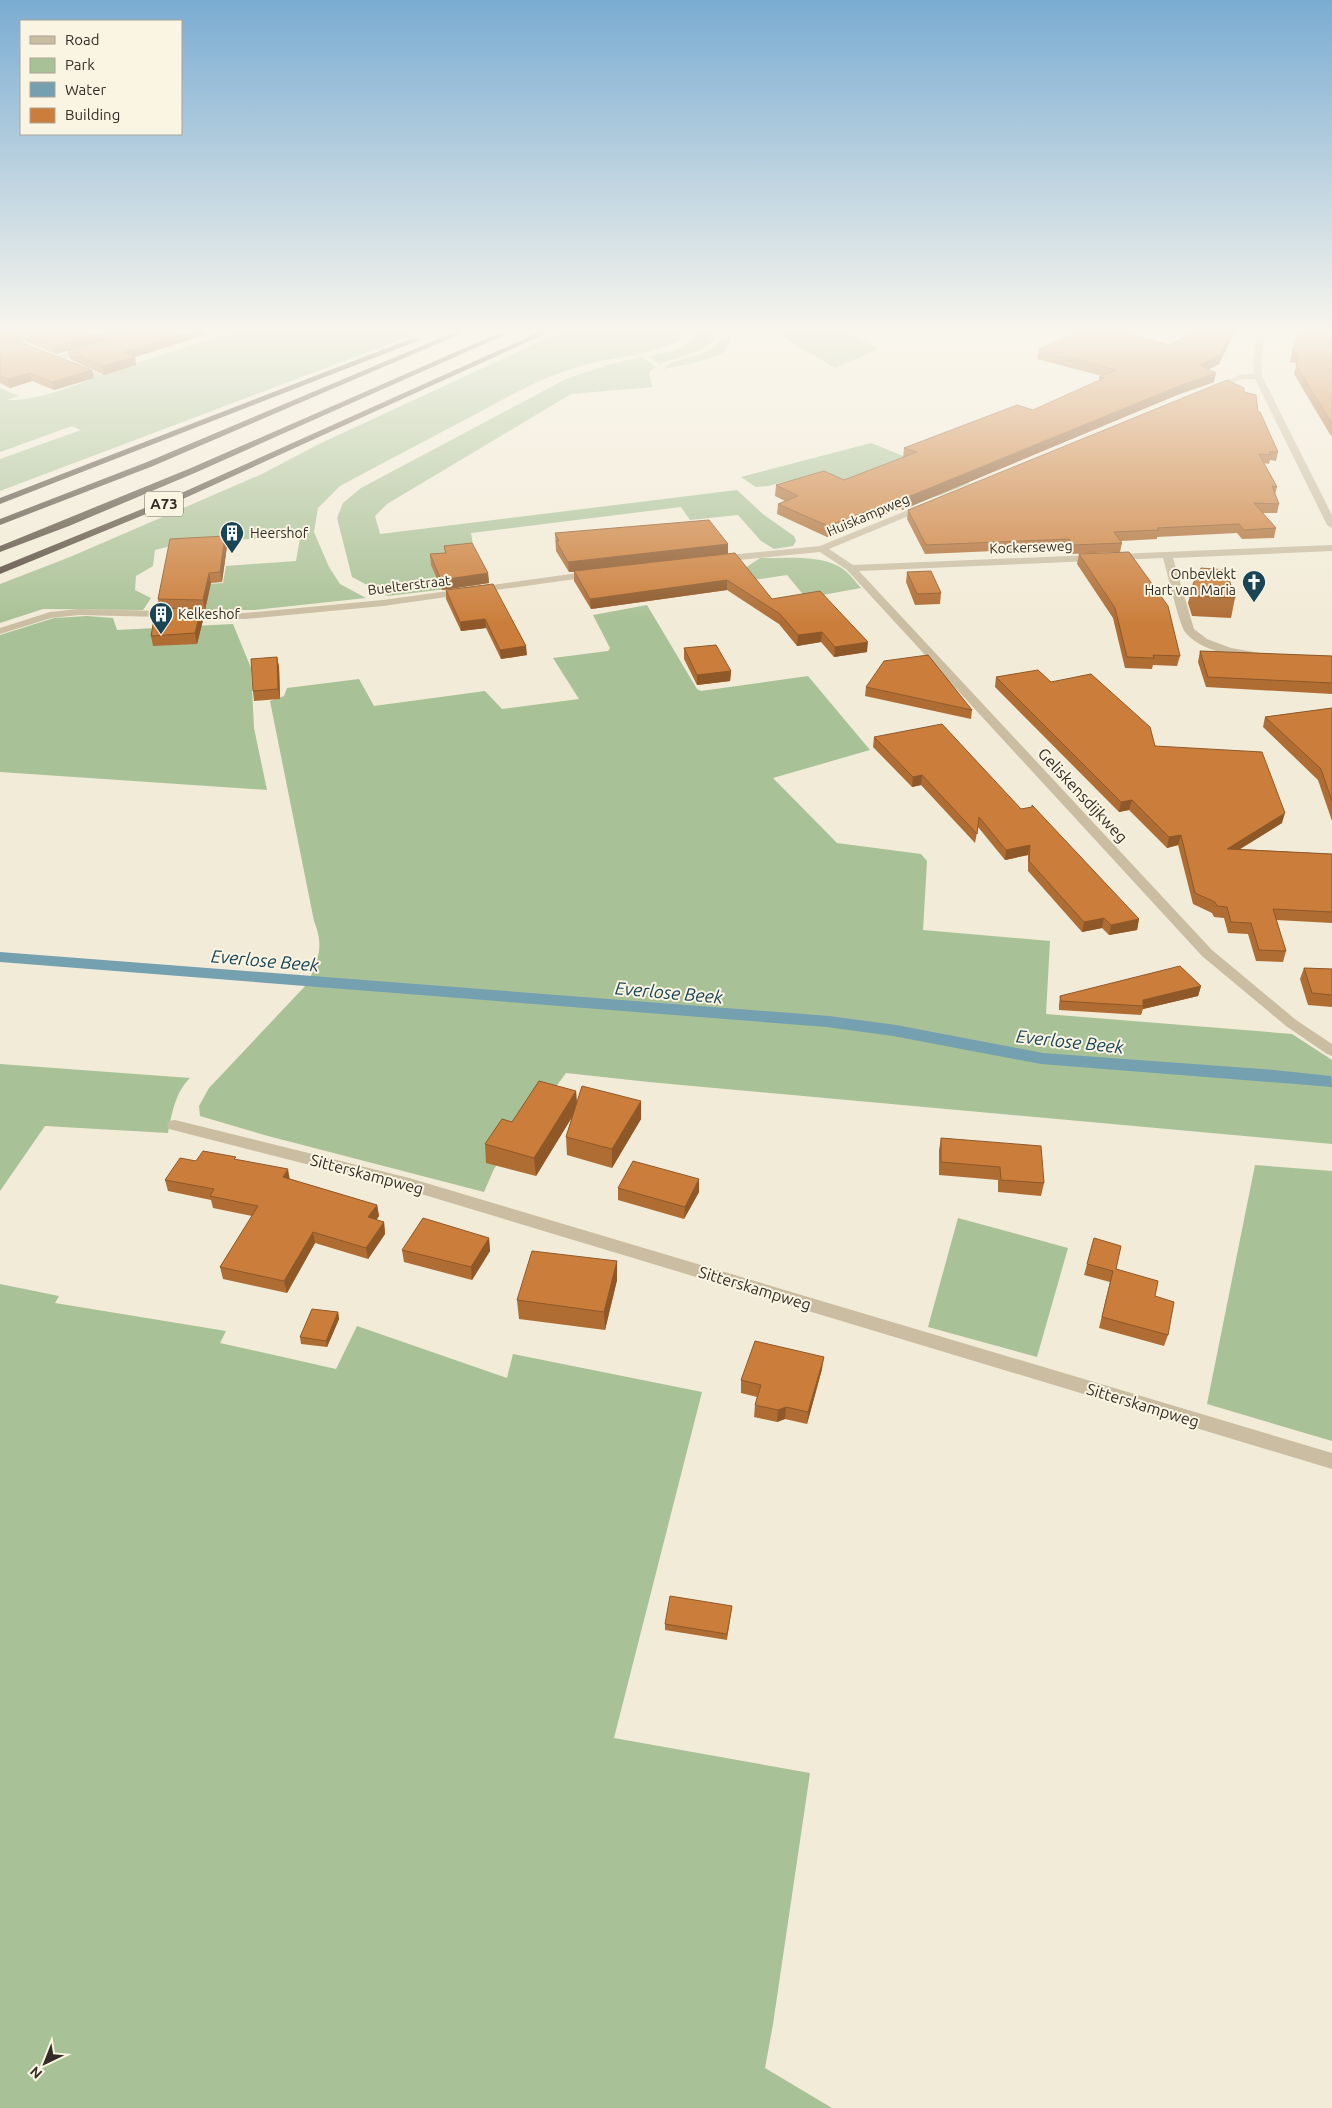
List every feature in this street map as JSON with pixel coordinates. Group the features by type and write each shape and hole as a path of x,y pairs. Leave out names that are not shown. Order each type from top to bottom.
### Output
{"highway":[{"path":"0,501 190,427"},
{"name":"A73","path":"0,522 150,464 236,427"},
{"name":"A73","path":"0,549 83,517 291,427"},
{"name":"A73","path":"0,571 182,496 334,427"}],"street":[{"path":"1283,427 1332,526"},
{"name":"Huiskampweg","path":"822,549 938,501"},
{"name":"Kockerseweg","path":"851,568 1332,548"},
{"path":"708,560 822,549"},
{"name":"Geliskensdijkweg","path":"822,549 851,568 1207,953 1291,1024 1332,1051"},
{"path":"1167,555 1189,630 1203,641 1229,652 1269,656"},
{"name":"Buelterstraat","path":"0,631 50,615 79,612 245,616 382,602 604,572"},
{"name":"Sitterskampweg","path":"175,1125 409,1184 1332,1461"}],"green space":[{"path":"0,427 68,427 0,452"},
{"path":"75,427 168,427 0,491 0,459 81,430"},
{"path":"355,427 451,427 340,486 318,508 314,532 329,567 340,584 366,598 254,610 162,610 163,587 223,583 226,566 296,561 300,538 208,541 155,550 153,566 136,576 135,590 151,598 143,610 43,609 0,623 0,584 70,557 262,474"},
{"path":"475,427 515,427 387,504 375,516 380,534 737,490 764,515 794,536 796,541 793,546 774,549 761,541 738,515 690,520 681,507 471,533 480,585 388,596 352,577 337,518 343,503 361,488"},
{"path":"871,443 970,483 941,495 921,500 816,474 768,486 756,487 741,477"},
{"path":"760,558 800,558 830,562 845,570 861,588 806,598 787,575 753,580 745,568"},
{"path":"647,605 697,689 701,691 808,676 870,750 773,778 837,843 921,854 927,861 923,930 1050,941 1046,1014 1292,1034 1332,1060 1332,1144 566,1073 552,1092 539,1104 494,1169 484,1192 268,1136 200,1116 199,1106 209,1088 308,983 319,952 319,938 270,701 284,696 287,688 359,679 374,706 485,691 502,709 579,699 553,658 608,651 610,648 593,615"},
{"path":"87,616 113,618 117,630 233,624 251,668 254,728 267,790 0,772 0,635 54,618"},
{"path":"0,1064 190,1078 178,1097 168,1133 45,1126 0,1191"},
{"path":"1255,1165 1332,1171 1332,1441 1207,1404"},
{"path":"958,1218 1068,1248 1037,1357 928,1327"},
{"path":"0,1284 59,1296 55,1303 226,1331 220,1343 336,1369 357,1326 507,1378 513,1354 702,1392 614,1738 810,1773 765,2068 832,2108 0,2108"}],"water":[{"path":"0,952 829,1016 896,1025 1043,1053 1331,1076 1332,1087 1041,1064 893,1036 827,1027 0,962"}],"building":[{"path":"958,427 1078,427 903,499 828,526 778,504 798,496 776,485 824,471 844,480 917,452 904,448"},
{"path":"1111,427 1267,427 1278,452 1269,452 1271,455 1259,454 1277,487 1272,486 1279,504 1254,503 1276,528 1244,530 1239,524 1114,532 1122,543 1073,545 1069,539 926,545 908,510"},
{"path":"709,520 728,544 568,562 556,541 559,541 555,533"},
{"path":"225,536 220,572 209,573 203,600 158,599 170,539"},
{"path":"472,543 488,573 441,580 430,554 446,553 444,546"},
{"path":"1129,552 1168,606 1180,656 1153,655 1154,658 1127,657 1115,608 1079,554"},
{"path":"735,553 772,599 820,591 868,642 835,647 822,632 798,635 780,614 727,580 590,599 574,571"},
{"path":"1201,568 1226,570 1235,598 1197,596 1193,584"},
{"path":"931,571 941,593 917,594 907,572"},
{"path":"493,584 526,646 500,650 485,619 460,622 446,590"},
{"path":"156,608 201,609 195,633 151,636"},
{"path":"716,645 731,671 697,675 684,648"},
{"path":"1200,651 1332,656 1332,683 1208,677"},
{"path":"928,655 972,710 866,687 884,661"},
{"path":"277,657 278,689 253,691 251,659"},
{"path":"1038,670 1051,682 1091,674 1150,727 1155,746 1262,752 1285,813 1227,849 1332,854 1332,912 1273,909 1286,951 1259,950 1251,923 1231,922 1227,907 1217,906 1215,902 1195,893 1181,835 1169,837 1132,800 1121,802 996,677"},
{"path":"1332,708 1332,801 1321,769 1265,717"},
{"path":"942,724 1021,809 1032,807 1032,805 1139,919 1111,925 1104,918 1084,922 1029,861 1030,845 1006,850 979,817 977,834 922,775 913,777 874,737"},
{"path":"1180,966 1201,986 1143,1000 1143,1006 1061,1001 1060,996"},
{"path":"1304,968 1332,969 1332,995 1312,993"},
{"path":"539,1081 576,1091 534,1158 485,1144 502,1119 512,1122"},
{"path":"582,1086 641,1101 612,1149 566,1137"},
{"path":"941,1138 1041,1146 1044,1183 1001,1180 1000,1167 941,1162"},
{"path":"203,1151 288,1169 283,1177 377,1205 368,1217 384,1222 366,1248 313,1232 284,1281 220,1267 258,1206 210,1196 214,1189 165,1180 180,1158 196,1161"},
{"path":"633,1161 699,1179 685,1207 618,1188"},
{"path":"423,1218 489,1238 471,1267 402,1250"},
{"path":"1094,1238 1121,1246 1116,1269 1158,1281 1155,1296 1174,1302 1168,1335 1102,1317 1113,1271 1087,1264"},
{"path":"532,1251 617,1261 604,1312 517,1300"},
{"path":"312,1309 338,1312 326,1341 300,1337"},
{"path":"755,1341 824,1357 808,1412 786,1407 778,1410 755,1405 761,1385 741,1380"},
{"path":"670,1596 732,1606 727,1634 665,1624"}],"place":[{"name":"Heershof","path":"232,554"},
{"name":"Onbevlekt Hart van Maria","path":"1254,603"},
{"name":"Kelkeshof","path":"161,635"}],"water label":[{"name":"Everlose Beek","path":"265,961"},
{"name":"Everlose Beek","path":"669,993"},
{"name":"Everlose Beek","path":"1070,1042"}]}
